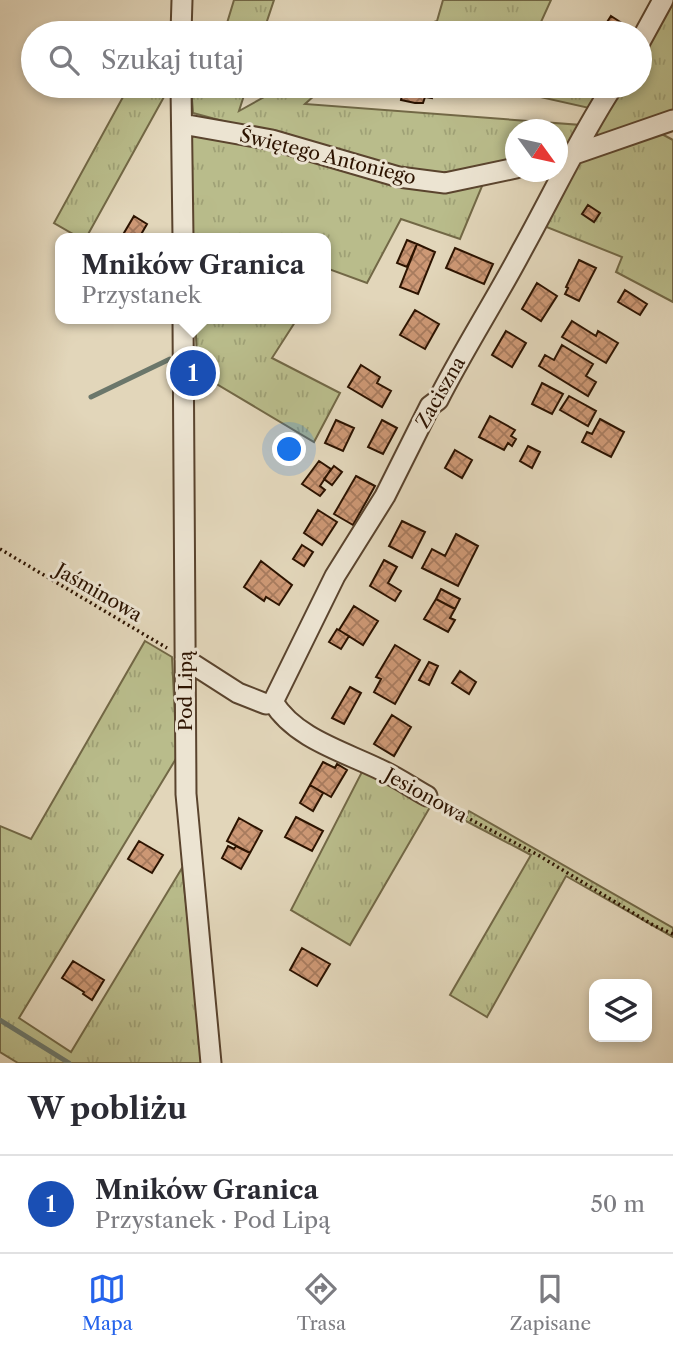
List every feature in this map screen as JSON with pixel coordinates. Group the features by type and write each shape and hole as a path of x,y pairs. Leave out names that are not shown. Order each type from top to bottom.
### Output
{"street":[{"path":"181,21 182,0"},
{"path":"652,21 663,0"},
{"path":"181,98 183,233"},
{"name":"Zaciszna","path":"568,154 605,98"},
{"path":"568,156 673,120"},
{"name":"Świętego Antoniego","path":"182,124 272,140 410,178 445,183 505,170"},
{"name":"Zaciszna","path":"274,702 335,576 385,496 430,406 438,400 487,314 553,182"},
{"name":"Pod Lipą","path":"183,324 186,794 211,1063"},
{"path":"185,659 254,701 266,704 274,702"},
{"name":"Jesionowa","path":"274,702 281,714 296,728 427,796"}],"path":[{"name":"Jaśminowa","path":"0,549 185,659"},
{"name":"Jesionowa","path":"427,796 538,855 653,925 673,934"}],"green space":[{"path":"234,0 274,0 267,21 228,21"},
{"path":"443,0 551,0 541,21 437,21"},
{"path":"667,0 673,0 673,118 605,138 594,133 611,98 652,98 652,27"},
{"path":"122,98 163,98 89,233 71,233 54,223"},
{"path":"192,98 243,98 239,111 262,98 312,98 305,104 505,119 505,165 443,178 404,172 281,132 193,113"},
{"path":"544,98 597,98 589,108"},
{"path":"568,124 581,125 571,150 568,151"},
{"path":"192,130 376,177 485,179 460,239 401,219 367,283 331,270 331,233 192,233"},
{"path":"658,132 673,140 673,302 616,272 622,257 544,226 565,182 568,182 568,175 576,158"},
{"path":"195,324 294,324 272,358 340,393 314,442 198,373"},
{"path":"145,641 172,657 177,757 19,1018 71,1052 182,868 204,1063 18,1063 0,1052 0,826 31,839"},
{"path":"365,766 433,802 350,945 291,910"},
{"path":"469,811 673,928 673,937 566,876 487,1017 450,995 531,855 464,820"}],"building":[{"path":"401,98 425,98 423,103"},
{"path":"588,205 600,213 594,222 582,214"},
{"path":"134,216 147,224 142,233 124,233"},
{"path":"407,240 417,244 407,267 397,263"},
{"path":"417,244 435,252 418,294 400,287"},
{"path":"455,248 493,264 484,284 446,268"},
{"path":"579,260 596,268 579,301 565,294"},
{"path":"537,283 557,296 541,321 522,309"},
{"path":"625,290 647,304 640,315 618,302"},
{"path":"415,310 439,324 425,349 400,335"},
{"path":"572,321 596,336 598,331 618,343 606,363 562,337"},
{"path":"506,331 526,343 512,367 492,355"},
{"path":"562,345 593,364 586,376 596,382 588,396 539,366 545,355 554,360"},
{"path":"361,365 380,377 377,383 391,391 382,407 348,387"},
{"path":"542,383 563,394 552,414 532,404"},
{"path":"569,396 596,411 588,426 560,410"},
{"path":"490,416 515,430 511,436 516,439 512,446 508,443 504,450 479,437"},
{"path":"600,419 624,432 611,457 582,442 587,432 592,434"},
{"path":"336,420 354,428 343,451 325,443"},
{"path":"382,420 397,428 383,454 368,447"},
{"path":"528,446 540,452 532,468 520,461"},
{"path":"455,450 472,460 462,478 445,468"},
{"path":"319,461 331,469 320,486 325,490 320,496 302,484"},
{"path":"334,466 342,472 332,485 324,479"},
{"path":"356,476 375,486 353,525 334,514"},
{"path":"318,510 337,522 322,545 304,533"},
{"path":"402,521 425,532 412,558 389,546"},
{"path":"456,534 478,546 458,586 422,568 432,549 445,556"},
{"path":"302,545 313,552 304,566 293,559"},
{"path":"384,560 397,567 388,583 401,591 395,601 370,586"},
{"path":"261,561 292,585 279,605 266,597 264,601 244,587"},
{"path":"441,589 460,599 455,609 436,599"},
{"path":"436,599 455,609 450,618 455,620 448,632 424,619"},
{"path":"354,606 378,621 363,645 339,630"},
{"path":"337,629 349,636 341,649 329,642"},
{"path":"395,645 420,660 395,704 374,692 381,679 376,677"},
{"path":"429,662 438,666 429,685 419,680"},
{"path":"460,671 476,682 469,694 452,683"},
{"path":"350,687 361,693 344,724 332,718"},
{"path":"392,715 411,727 394,756 374,744"},
{"path":"323,762 335,768 337,764 347,770 331,797 310,785"},
{"path":"310,785 323,793 313,811 300,803"},
{"path":"296,817 323,831 312,851 285,837"},
{"path":"239,818 262,831 250,853 227,841"},
{"path":"139,841 163,855 152,873 128,859"},
{"path":"228,846 234,849 236,846 250,853 241,869 222,858"},
{"path":"302,948 330,964 317,986 290,970"},
{"path":"73,961 104,980 92,1000 62,978"}],"waterway":[{"path":"91,397 170,359"},
{"path":"0,1020 69,1063"}],"place":[{"name":"Mników Granica","path":"193,373"}]}
